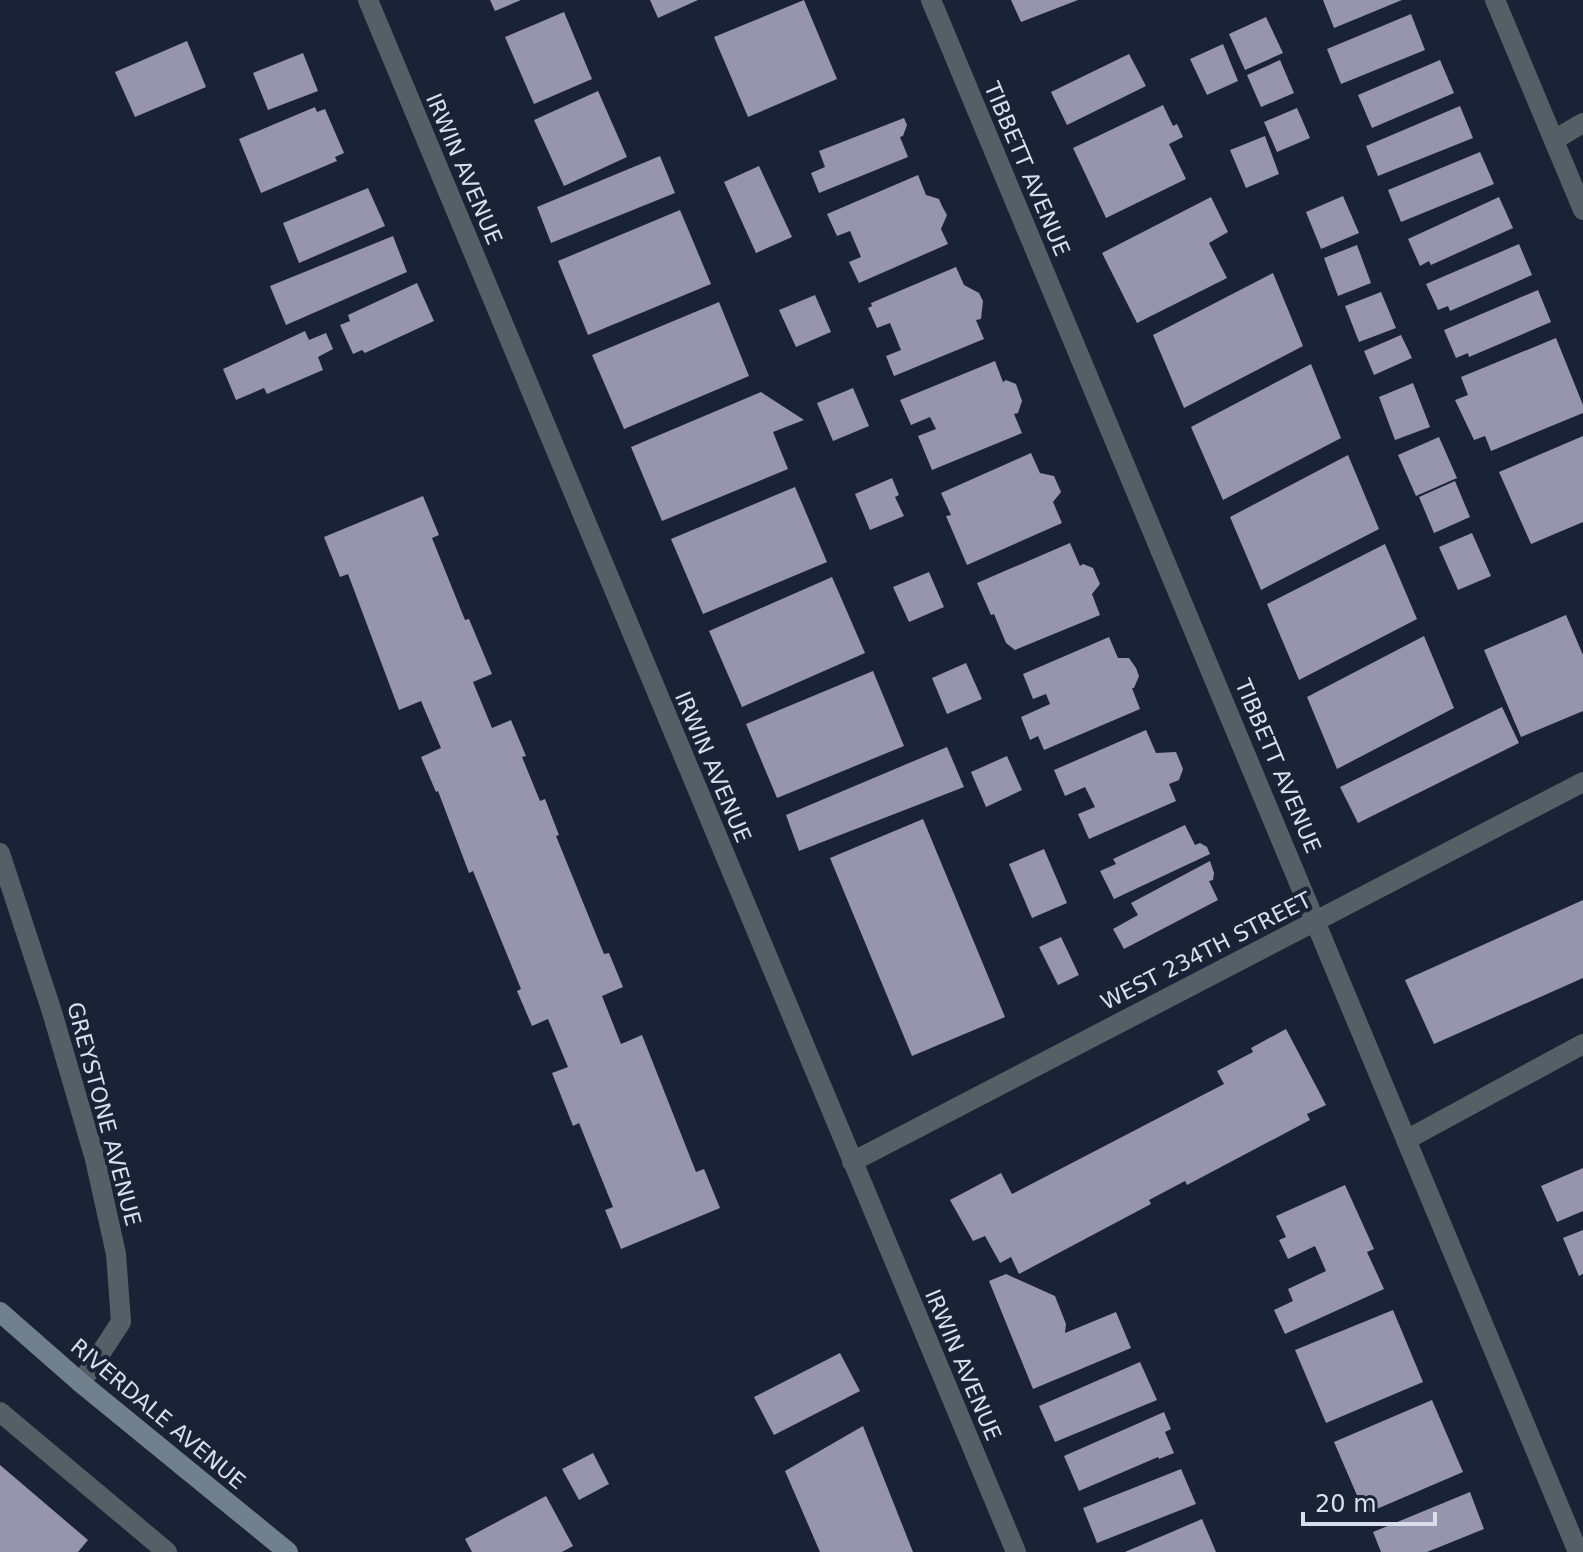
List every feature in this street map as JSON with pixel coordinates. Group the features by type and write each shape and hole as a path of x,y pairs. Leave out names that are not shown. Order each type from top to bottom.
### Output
{"main road":[{"name":"RIVERDALE AVENUE","path":"0,1312 81,1383 288,1552"}],"street":[{"name":"IRWIN AVENUE","path":"368,0 1016,1552"},
{"name":"TIBBETT AVENUE","path":"931,0 1578,1552"},
{"path":"1495,0 1583,210"},
{"path":"1554,140 1583,123"},
{"name":"WEST 234TH STREET","path":"852,1162 1583,782"},
{"name":"GREYSTONE AVENUE","path":"0,853 52,1012 95,1159 116,1254 121,1322 81,1383"},
{"path":"1406,1140 1583,1044"},
{"path":"0,1412 167,1552"}],"building":[{"path":"490,0 521,0 495,11"},
{"path":"650,0 698,0 658,18"},
{"path":"804,0 837,79 748,117 714,37"},
{"path":"1011,0 1078,0 1021,22"},
{"path":"1323,0 1402,0 1334,28"},
{"path":"564,12 592,79 534,104 505,37"},
{"path":"1411,14 1425,50 1341,84 1327,49"},
{"path":"1266,17 1283,53 1245,70 1229,34"},
{"path":"187,41 206,87 135,117 115,72"},
{"path":"1223,44 1238,81 1207,95 1190,59"},
{"path":"303,53 318,91 268,110 253,73"},
{"path":"1129,54 1146,86 1067,125 1051,92"},
{"path":"1280,60 1294,93 1261,107 1247,75"},
{"path":"1440,60 1454,93 1372,128 1358,95"},
{"path":"598,91 627,157 564,186 534,120"},
{"path":"1163,105 1173,126 1177,124 1183,137 1169,144 1186,179 1106,218 1073,148"},
{"path":"1460,106 1473,138 1378,176 1366,146"},
{"path":"315,107 317,112 325,109 344,153 335,157 337,161 261,193 239,139"},
{"path":"1297,108 1310,138 1277,152 1264,122"},
{"path":"904,118 907,125 900,137 908,157 819,193 811,173 825,167 819,151"},
{"path":"1265,136 1279,174 1246,188 1230,150"},
{"path":"1480,152 1494,184 1401,222 1388,190"},
{"path":"660,156 675,193 551,243 537,207"},
{"path":"759,166 792,237 756,253 724,182"},
{"path":"918,175 926,195 939,199 947,215 941,229 948,244 859,283 849,262 861,257 850,231 837,236 827,214"},
{"path":"368,188 385,226 299,263 283,223"},
{"path":"1343,196 1359,233 1321,249 1306,212"},
{"path":"1211,197 1228,232 1209,243 1227,278 1137,323 1102,253"},
{"path":"1499,197 1513,228 1431,265 1429,261 1420,266 1408,239"},
{"path":"680,210 711,284 588,335 558,261"},
{"path":"393,236 407,272 286,325 270,286"},
{"path":"1519,244 1532,275 1450,311 1448,306 1438,310 1426,284"},
{"path":"1357,245 1371,283 1338,296 1324,258"},
{"path":"956,267 964,285 979,293 983,301 981,319 976,320 984,339 894,376 886,356 901,350 890,323 877,328 868,308 872,306 871,303"},
{"path":"1273,273 1303,346 1184,408 1153,335"},
{"path":"417,283 434,321 365,353 362,350 353,354 340,325 350,321 348,315"},
{"path":"1538,290 1551,322 1469,357 1468,353 1456,358 1444,330"},
{"path":"1381,292 1396,328 1359,342 1345,306"},
{"path":"815,295 831,332 796,347 779,310"},
{"path":"719,302 749,376 624,429 592,355"},
{"path":"305,331 309,340 326,333 333,349 318,357 323,370 267,394 264,388 236,400 223,369"},
{"path":"1401,335 1412,358 1374,375 1364,351"},
{"path":"1556,338 1583,405 1583,413 1491,451 1485,436 1474,440 1455,400 1468,395 1461,377"},
{"path":"995,361 1003,382 1006,380 1016,384 1022,401 1018,413 1014,414 1022,433 932,470 918,436 936,429 930,417 911,425 900,400"},
{"path":"1311,364 1341,438 1223,500 1191,427"},
{"path":"1413,383 1430,427 1395,440 1379,397"},
{"path":"853,388 869,426 833,441 817,403"},
{"path":"761,392 804,420 773,432 788,469 662,521 631,447"},
{"path":"1583,436 1583,522 1531,544 1499,472"},
{"path":"1439,437 1457,478 1416,496 1398,455"},
{"path":"1031,453 1040,473 1054,476 1061,492 1053,502 1062,523 967,565 946,516 951,515 941,493"},
{"path":"1348,455 1379,529 1261,590 1230,517"},
{"path":"892,478 899,495 895,497 904,516 870,530 855,494"},
{"path":"1455,481 1470,517 1434,533 1419,497"},
{"path":"795,487 827,562 703,614 671,539"},
{"path":"423,496 439,535 432,538 465,620 469,619 492,674 473,682 492,728 511,720 526,756 522,757 540,801 545,799 559,835 556,836 604,954 609,953 623,987 602,996 621,1044 642,1035 696,1172 704,1169 720,1208 621,1249 605,1210 613,1207 579,1123 573,1126 552,1073 568,1067 548,1019 532,1026 517,991 521,989 473,871 469,873 438,791 421,757 441,748 421,701 399,710 348,574 340,577 324,537"},
{"path":"1472,533 1491,576 1458,590 1439,547"},
{"path":"1070,543 1080,566 1083,564 1093,568 1100,584 1092,594 1100,615 1015,650 1006,643 977,583"},
{"path":"1385,544 1417,619 1299,680 1267,604"},
{"path":"929,572 944,607 909,622 893,587"},
{"path":"832,577 865,653 742,707 709,631"},
{"path":"1566,615 1583,655 1583,711 1521,737 1484,650"},
{"path":"1424,636 1454,708 1337,769 1307,697"},
{"path":"1109,637 1118,658 1129,658 1136,668 1139,676 1132,688 1140,709 1044,750 1038,736 1030,740 1021,717 1050,704 1046,694 1033,699 1023,674"},
{"path":"966,663 982,699 947,714 932,678"},
{"path":"873,671 904,746 777,798 746,724"},
{"path":"1502,707 1519,743 1358,823 1340,787"},
{"path":"1146,730 1156,753 1176,752 1183,769 1179,780 1169,784 1176,801 1089,839 1078,814 1095,807 1085,787 1065,796 1054,770"},
{"path":"947,747 964,787 799,851 786,815"},
{"path":"1007,756 1022,790 986,807 971,772"},
{"path":"923,819 1005,1017 912,1056 830,858"},
{"path":"1185,825 1195,845 1200,843 1207,847 1210,854 1114,899 1100,871 1116,864 1113,859"},
{"path":"1044,849 1067,903 1032,918 1009,864"},
{"path":"1210,861 1214,873 1213,880 1209,881 1218,900 1124,949 1113,929 1138,915 1131,903"},
{"path":"1583,900 1583,978 1434,1044 1405,980"},
{"path":"1061,937 1079,975 1058,985 1039,947"},
{"path":"1286,1029 1326,1105 1307,1114 1310,1120 1187,1185 1185,1181 1149,1200 1151,1204 1019,1274 1011,1257 1000,1263 985,1236 973,1241 950,1200 1001,1173 1012,1194 1224,1084 1217,1071 1253,1052 1251,1048"},
{"path":"1583,1168 1583,1211 1557,1222 1541,1186"},
{"path":"1345,1185 1374,1249 1367,1252 1384,1289 1285,1334 1274,1310 1293,1301 1288,1289 1326,1271 1315,1246 1288,1259 1279,1240 1286,1237 1276,1216"},
{"path":"1583,1230 1583,1274 1579,1276 1563,1238"},
{"path":"1006,1274 1055,1296 1066,1324 1065,1333 1116,1312 1131,1348 1033,1389 989,1281"},
{"path":"1393,1310 1423,1382 1326,1423 1295,1350"},
{"path":"840,1353 860,1391 774,1435 754,1397"},
{"path":"1140,1362 1157,1400 1055,1442 1039,1406"},
{"path":"1432,1400 1463,1472 1365,1514 1334,1442"},
{"path":"1164,1412 1171,1429 1165,1432 1174,1453 1079,1491 1064,1456"},
{"path":"863,1426 913,1552 820,1552 785,1471"},
{"path":"593,1453 609,1484 579,1500 562,1469"},
{"path":"0,1465 88,1540 78,1552 0,1552"},
{"path":"1181,1469 1196,1504 1097,1543 1083,1508"},
{"path":"1470,1492 1484,1529 1427,1552 1381,1552 1373,1532"},
{"path":"546,1496 573,1546 562,1552 472,1552 465,1539"},
{"path":"1202,1519 1216,1552 1125,1552"}]}
